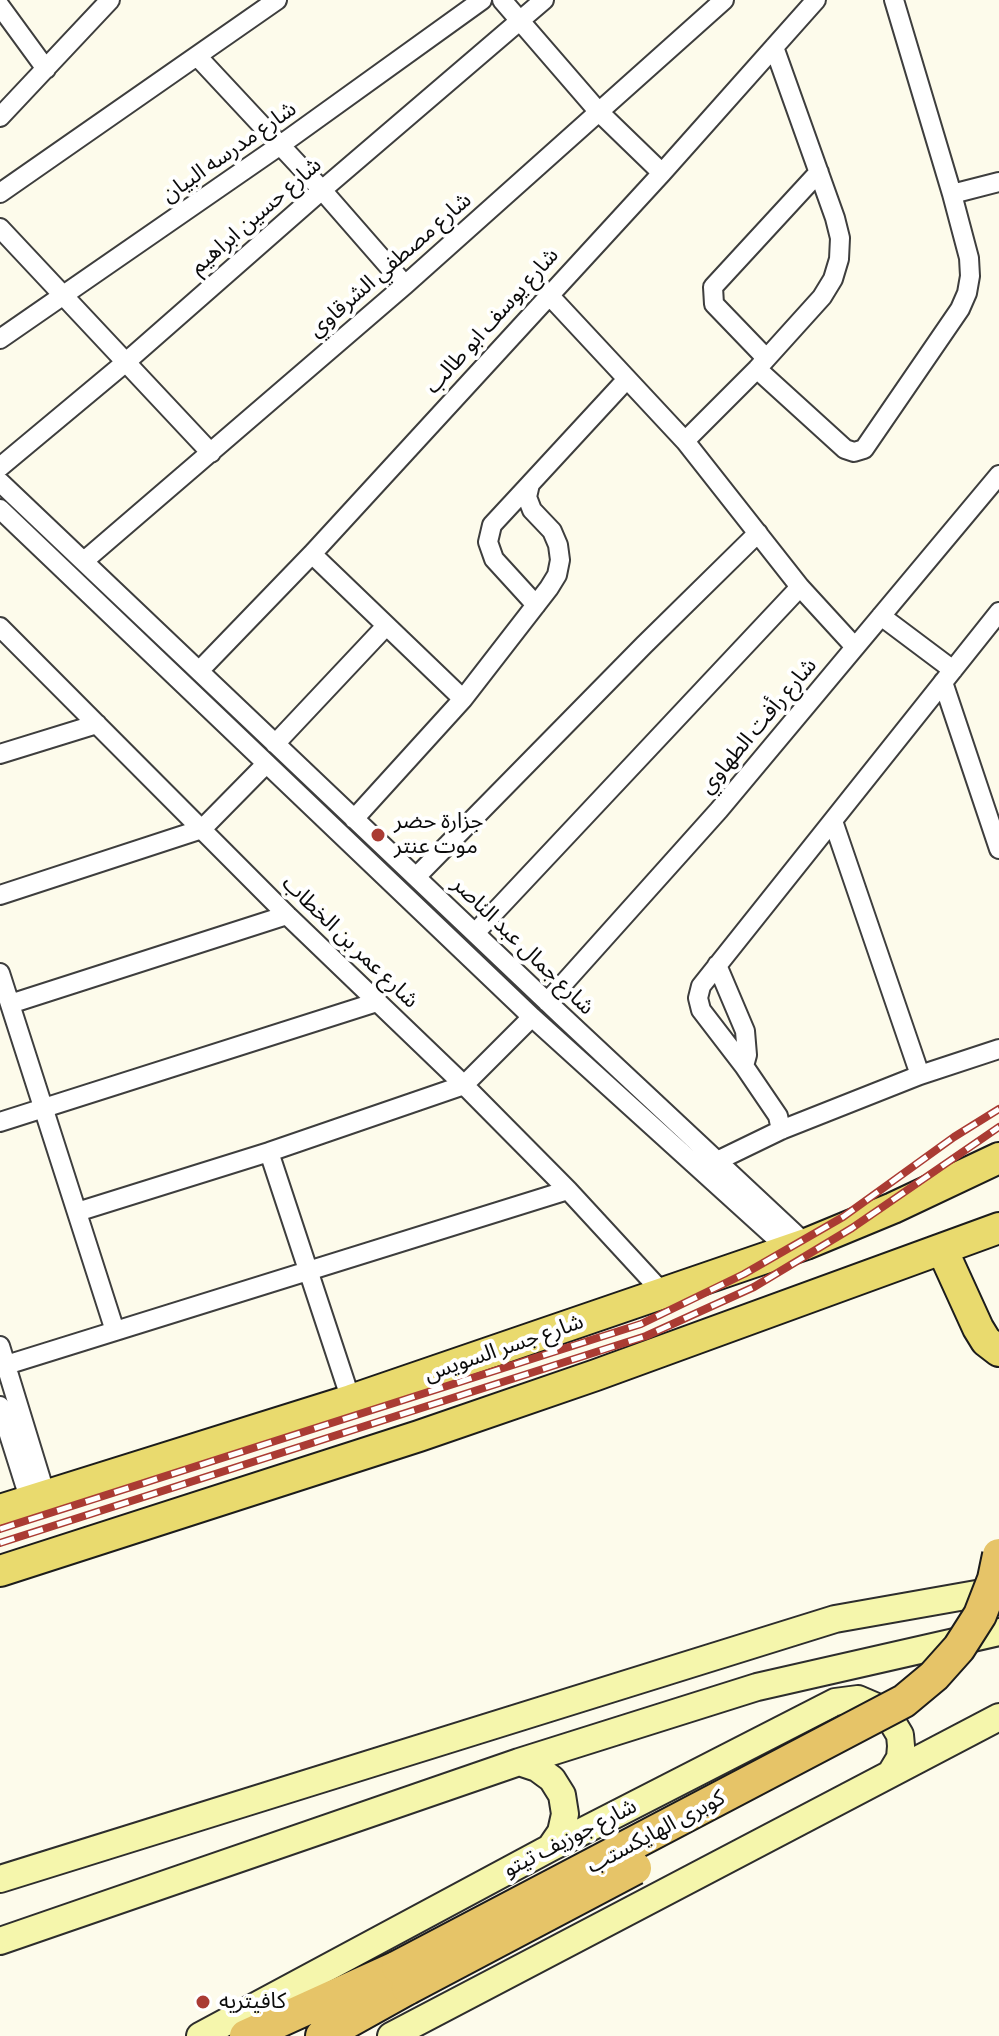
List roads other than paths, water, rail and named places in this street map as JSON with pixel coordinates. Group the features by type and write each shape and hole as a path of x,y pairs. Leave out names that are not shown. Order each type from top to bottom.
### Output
{"highway":[{"name":"كوبرى الهايكستب","path":"246,2036 398,1967 904,1701 934,1676 959,1648 980,1615 994,1579 999,1555"},
{"name":"كوبرى الهايكستب","path":"322,2036 901,1727 931,1707 958,1683 981,1655 999,1625"}],"main road":[{"name":"شارع جسر السويس","path":"0,1510 351,1400 797,1247 904,1203 999,1158"},
{"path":"0,1571 566,1385 999,1228"},
{"path":"942,1249 978,1328 986,1341 999,1351"},
{"path":"0,1879 835,1619 999,1590"},
{"path":"0,1941 519,1762 757,1687 999,1632"},
{"name":"شارع جوزيف تيتو","path":"200,2036 550,1848 835,1702 846,1699 869,1702 895,1724 900,1735 900,1758 891,1773"},
{"path":"391,2036 999,1717"},
{"path":"519,1762 545,1773 562,1795 565,1814 561,1832 550,1848"}],"street":[{"path":"0,117 110,0"},
{"path":"0,193 277,0"},
{"name":"شارع مدرسه البيان","path":"0,339 279,146 482,0"},
{"path":"502,0 598,111 662,173"},
{"name":"شارع حسين ابراهيم","path":"0,467 126,362 544,0"},
{"name":"شارع مصطفي الشرقاوي","path":"84,561 405,285 724,0"},
{"name":"شارع يوسف ابو طالب","path":"199,671 312,554 662,173 816,0"},
{"path":"819,172 713,287 714,304 762,364 845,449 854,452 864,449 870,441 960,309 970,276 969,258 952,194 894,0"},
{"path":"0,6 46,69"},
{"path":"685,441 762,364 822,297 833,279 839,259 840,238 835,218 774,47"},
{"path":"197,56 322,190 405,285"},
{"path":"952,194 999,182"},
{"path":"0,228 211,453"},
{"path":"548,294 685,441 800,587 855,647"},
{"path":"536,605 494,559 488,542 492,525 627,379"},
{"name":"شارع رأفت الطهاوي","path":"547,1002 719,810 999,475"},
{"name":"شارع جمال عبد الناصر","path":"0,482 717,1161 797,1247"},
{"path":"354,819 463,699 557,575 560,560 558,545 552,531 532,510 527,497 530,484"},
{"name":"شارع جمال عبد الناصر","path":"0,509 532,1017 797,1247"},
{"path":"416,877 758,533"},
{"path":"312,554 463,699"},
{"path":"475,933 800,587"},
{"path":"781,1130 778,1116 701,1010 698,998 701,986 999,612"},
{"path":"881,616 948,676 999,849"},
{"path":"275,744 386,626"},
{"name":"شارع عمر بن الخطاب","path":"0,627 287,915 464,1085 568,1190 663,1293"},
{"path":"0,754 97,724"},
{"path":"0,895 202,829 266,764"},
{"path":"833,821 920,1075"},
{"path":"10,1004 287,915"},
{"path":"717,965 745,1031 747,1055 744,1066"},
{"path":"0,973 115,1331"},
{"path":"0,1122 377,1002"},
{"path":"77,1212 269,1152 464,1085 532,1017"},
{"path":"717,1161 781,1130 920,1075 999,1049"},
{"path":"269,1152 351,1400"},
{"path":"3,1366 568,1190"},
{"path":"0,1346 38,1499"},
{"path":"0,1406 38,1499"}],"railway":[{"path":"0,1529 641,1324 744,1274 843,1217 954,1137 999,1109"},
{"path":"0,1543 646,1336 754,1287 852,1228 999,1127"}],"place":[{"name":"جزارة حضر موت عنتر","path":"378,835"},
{"name":"كافيتريه","path":"203,2002"}]}
